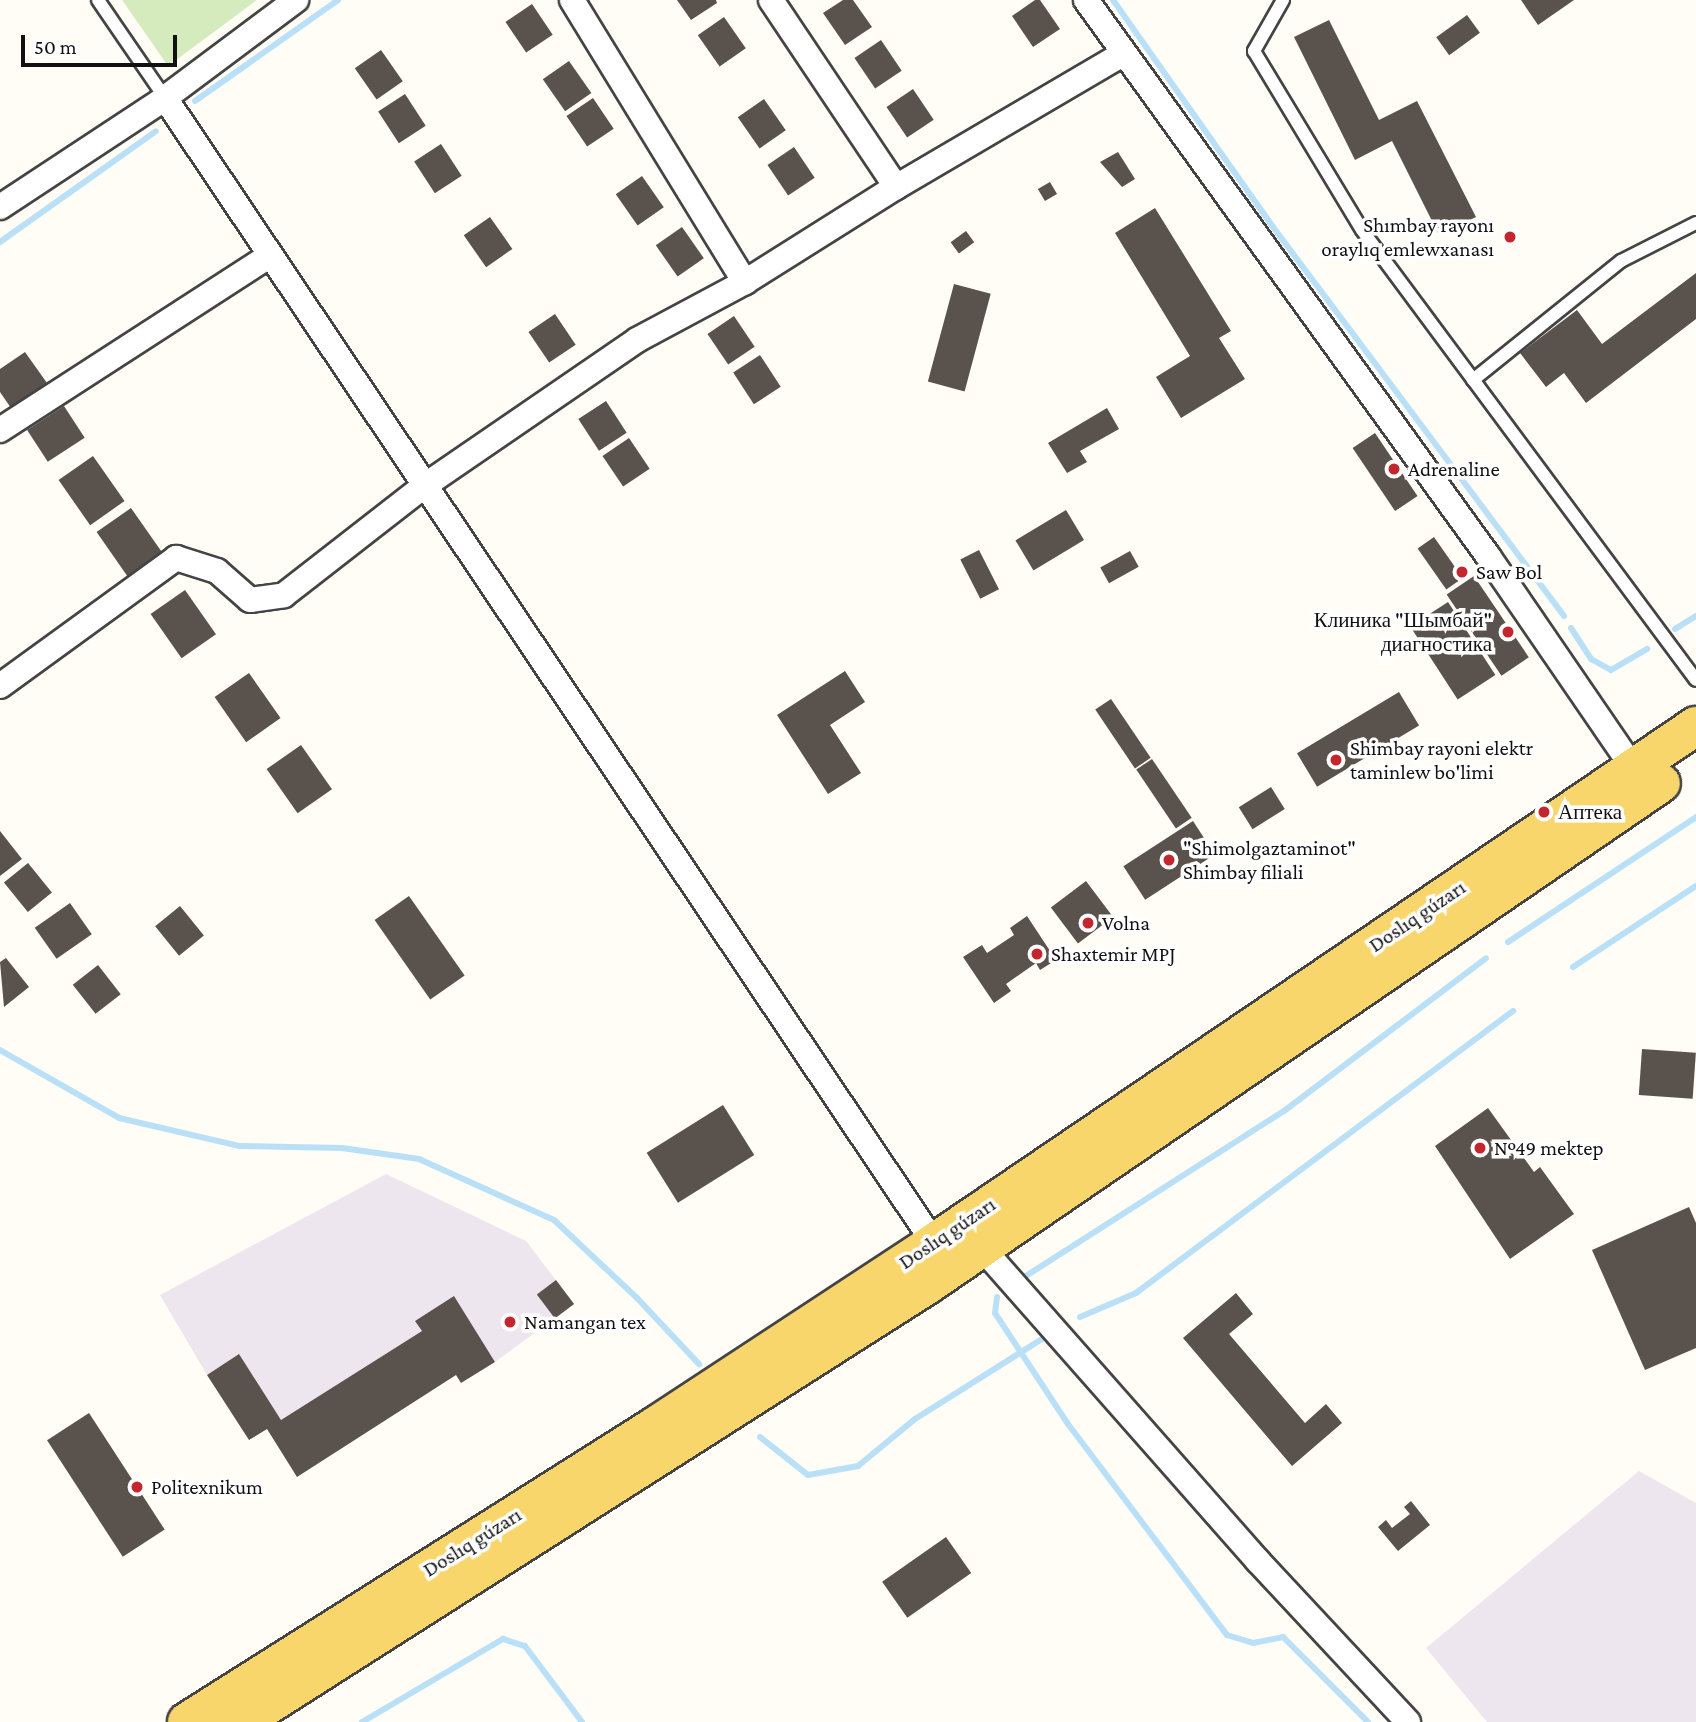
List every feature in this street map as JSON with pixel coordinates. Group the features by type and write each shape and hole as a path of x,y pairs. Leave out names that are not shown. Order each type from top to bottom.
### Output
{"main road":[{"name":"Doslıq gúzarı","path":"187,1722 657,1425 934,1242 1696,726"},
{"name":"Doslıq gúzarı","path":"242,1722 606,1493 982,1248 1696,758"}],"street":[{"path":"0,207 165,98 296,0"},
{"path":"572,0 744,282"},
{"path":"771,0 896,187"},
{"path":"1086,0 1488,556 1634,769"},
{"path":"0,686 176,558 217,571 250,600 284,595 424,486 638,340 744,282 896,187 1123,54"},
{"path":"165,98 267,257 934,1242"},
{"path":"0,430 267,257"},
{"path":"982,1248 1258,1561 1408,1722"}],"lane":[{"path":"99,0 165,98"},
{"path":"1283,0 1254,51 1362,230 1696,680"},
{"path":"1473,380 1621,261 1696,223"}],"shaded area":[{"path":"386,1174 526,1241 574,1304 495,1362 454,1297 416,1321 422,1331 281,1420 239,1355 207,1375 160,1295"},
{"path":"1639,1471 1696,1503 1696,1722 1487,1722 1426,1648"}],"green space":[{"path":"122,0 257,0 168,66"}],"building":[{"path":"677,0 716,0 717,3 691,20"},
{"path":"843,0 853,0 872,27 845,45 823,13"},
{"path":"1035,0 1040,0 1060,29 1033,47 1012,16"},
{"path":"1521,0 1574,0 1538,25"},
{"path":"532,4 553,35 526,53 505,22"},
{"path":"1467,15 1480,33 1449,55 1436,37"},
{"path":"724,17 746,48 720,66 698,35"},
{"path":"1329,20 1379,120 1417,101 1476,217 1439,235 1392,141 1355,160 1294,37"},
{"path":"881,40 902,71 875,89 854,58"},
{"path":"381,50 403,81 377,99 355,68"},
{"path":"569,61 591,93 565,111 543,79"},
{"path":"913,89 934,120 907,138 886,107"},
{"path":"405,94 426,126 399,143 378,111"},
{"path":"593,98 614,129 587,147 566,116"},
{"path":"764,99 786,130 760,148 738,117"},
{"path":"441,144 462,176 435,193 414,161"},
{"path":"794,147 815,178 788,196 767,165"},
{"path":"1118,152 1135,179 1122,187 1100,162"},
{"path":"642,176 664,207 638,225 616,194"},
{"path":"1050,182 1057,194 1045,201 1038,189"},
{"path":"1155,208 1231,331 1219,338 1245,379 1181,418 1156,377 1190,356 1115,233"},
{"path":"490,217 512,249 486,267 464,235"},
{"path":"682,227 704,258 678,276 656,245"},
{"path":"966,231 974,242 959,253 951,242"},
{"path":"1696,273 1696,319 1586,403 1564,373 1546,387 1520,353 1577,310 1602,344"},
{"path":"954,284 991,294 965,391 928,382"},
{"path":"555,314 576,345 549,363 528,332"},
{"path":"734,316 755,347 728,365 707,334"},
{"path":"25,352 47,383 11,408 0,392 0,369"},
{"path":"760,355 781,387 754,404 733,372"},
{"path":"606,401 627,433 599,451 578,419"},
{"path":"64,406 85,438 48,462 27,430"},
{"path":"1107,408 1119,429 1080,451 1087,462 1067,473 1048,443"},
{"path":"1375,433 1417,496 1395,511 1353,448"},
{"path":"629,438 650,469 623,487 602,456"},
{"path":"93,456 125,501 90,525 59,480"},
{"path":"131,508 163,553 128,577 97,532"},
{"path":"1066,510 1084,540 1033,570 1015,540"},
{"path":"1434,537 1463,578 1446,589 1418,548"},
{"path":"979,550 999,589 980,599 960,560"},
{"path":"1130,551 1139,567 1109,583 1100,567"},
{"path":"1474,576 1529,657 1501,676 1447,594"},
{"path":"185,590 216,634 182,658 151,614"},
{"path":"1448,602 1495,675 1458,699 1410,627"},
{"path":"845,671 865,702 830,725 861,773 828,794 777,715"},
{"path":"249,673 281,718 246,742 215,697"},
{"path":"1399,692 1419,725 1317,787 1297,753"},
{"path":"1111,699 1151,758 1135,768 1095,710"},
{"path":"301,745 332,789 298,813 267,769"},
{"path":"1152,759 1192,818 1176,828 1136,770"},
{"path":"1271,787 1285,809 1253,829 1239,807"},
{"name":"\"Shimolgaztaminot\" Shimbay filiali","path":"1193,821 1215,855 1145,900 1123,866"},
{"path":"0,831 22,859 0,876"},
{"path":"28,863 52,893 28,912 4,883"},
{"path":"1086,881 1113,917 1078,943 1051,907"},
{"path":"409,896 465,975 430,1000 375,920"},
{"path":"70,903 92,934 57,959 35,928"},
{"path":"180,906 204,936 179,956 155,926"},
{"path":"1027,916 1056,960 1040,970 1036,963 1006,984 1011,991 994,1003 963,957 982,945 987,953 1014,935 1010,928"},
{"path":"6,958 29,987 4,1007 0,962"},
{"path":"98,965 121,994 96,1014 73,985"},
{"path":"1642,1049 1696,1053 1693,1099 1639,1095"},
{"path":"723,1105 754,1155 678,1203 647,1153"},
{"path":"1488,1108 1534,1172 1540,1167 1574,1214 1510,1259 1435,1146"},
{"path":"1689,1207 1696,1223 1696,1348 1645,1370 1592,1250"},
{"path":"556,1280 574,1304 555,1318 537,1294"},
{"path":"1236,1293 1253,1314 1229,1334 1305,1423 1326,1404 1342,1423 1292,1466 1183,1338"},
{"path":"454,1296 495,1362 461,1383 456,1375 297,1477 267,1429 249,1440 207,1375 239,1354 281,1420 422,1331 415,1321"},
{"path":"89,1413 165,1530 123,1557 47,1440"},
{"path":"1411,1501 1430,1525 1398,1551 1378,1527 1386,1520 1392,1528 1410,1514 1404,1507"},
{"path":"946,1537 971,1573 907,1618 882,1582"}],"waterway":[{"path":"195,101 338,0"},
{"path":"1113,0 1273,227 1564,616"},
{"path":"0,242 156,131"},
{"path":"1675,629 1696,616"},
{"path":"1571,628 1591,659 1611,670 1647,649"},
{"path":"1508,942 1696,817"},
{"path":"1573,967 1696,886"},
{"path":"1018,1281 1284,1111 1486,958"},
{"path":"1080,1317 1136,1293 1513,1011"},
{"path":"0,1050 119,1118 239,1146 342,1148 419,1159 554,1220 637,1298 699,1364"},
{"path":"997,1297 995,1313 1068,1424 1227,1635 1253,1643 1283,1637 1368,1722"},
{"path":"760,1437 808,1475 858,1466 915,1419 1042,1339"},
{"path":"362,1722 503,1639 525,1646 582,1722"}],"place":[{"name":"Shımbay rayonı oraylıq emlewxanası","path":"1510,237"},
{"name":"Adrenaline","path":"1394,469"},
{"name":"Saw Bol","path":"1462,572"},
{"name":"Клиника \"Шымбай\" диагностика","path":"1508,632"},
{"name":"Shimbay rayoni elektr taminlew bo'limi","path":"1336,760"},
{"name":"Аптека","path":"1544,812"},
{"name":"\"Shimolgaztaminot\" Shimbay filiali","path":"1169,860"},
{"name":"Volna","path":"1088,923"},
{"name":"Shaxtemir MPJ","path":"1037,954"},
{"name":"№49 mektep","path":"1480,1148"},
{"name":"Namangan tex","path":"510,1322"},
{"name":"Politexnikum","path":"137,1487"}]}
